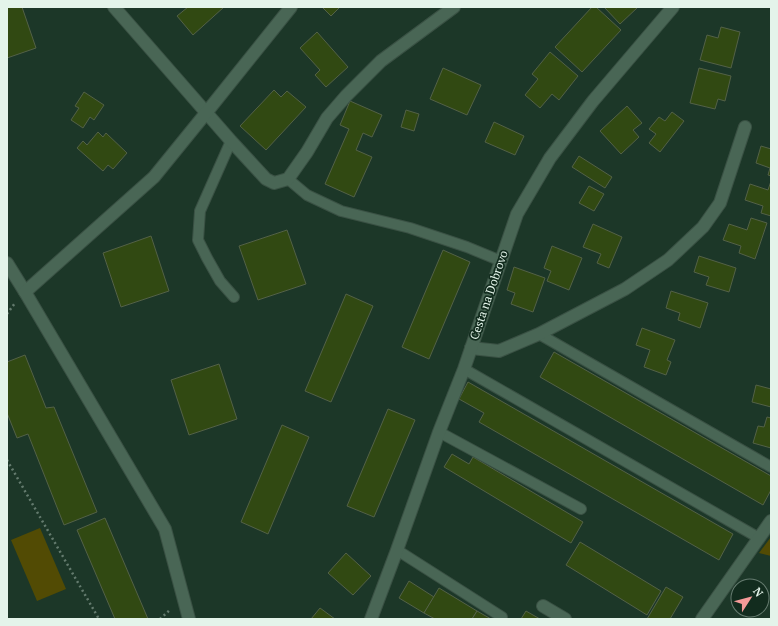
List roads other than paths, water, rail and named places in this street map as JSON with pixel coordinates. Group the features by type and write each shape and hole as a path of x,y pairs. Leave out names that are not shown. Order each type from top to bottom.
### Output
{"street":[{"path":"25,292 154,177 291,7"},
{"path":"116,8 231,141 266,178 274,184 288,179 307,152 327,118 346,96 382,61 454,7"},
{"name":"Cesta na Dobrovo","path":"371,619 439,432 464,369 517,214 550,158 593,101 673,7"},
{"path":"471,348 499,351 539,334 625,289 668,260 703,227 720,202 745,128"},
{"path":"7,263 165,529 189,619"},
{"path":"702,619 771,521"},
{"path":"543,606 565,619"}],"lane":[{"path":"231,141 200,211 198,240 220,281 234,297"},
{"path":"288,179 307,195 341,211 410,228 467,247 501,261"},
{"path":"539,334 771,467"},
{"path":"464,369 759,538"},
{"path":"439,432 580,509"},
{"path":"397,550 502,617"}]}
